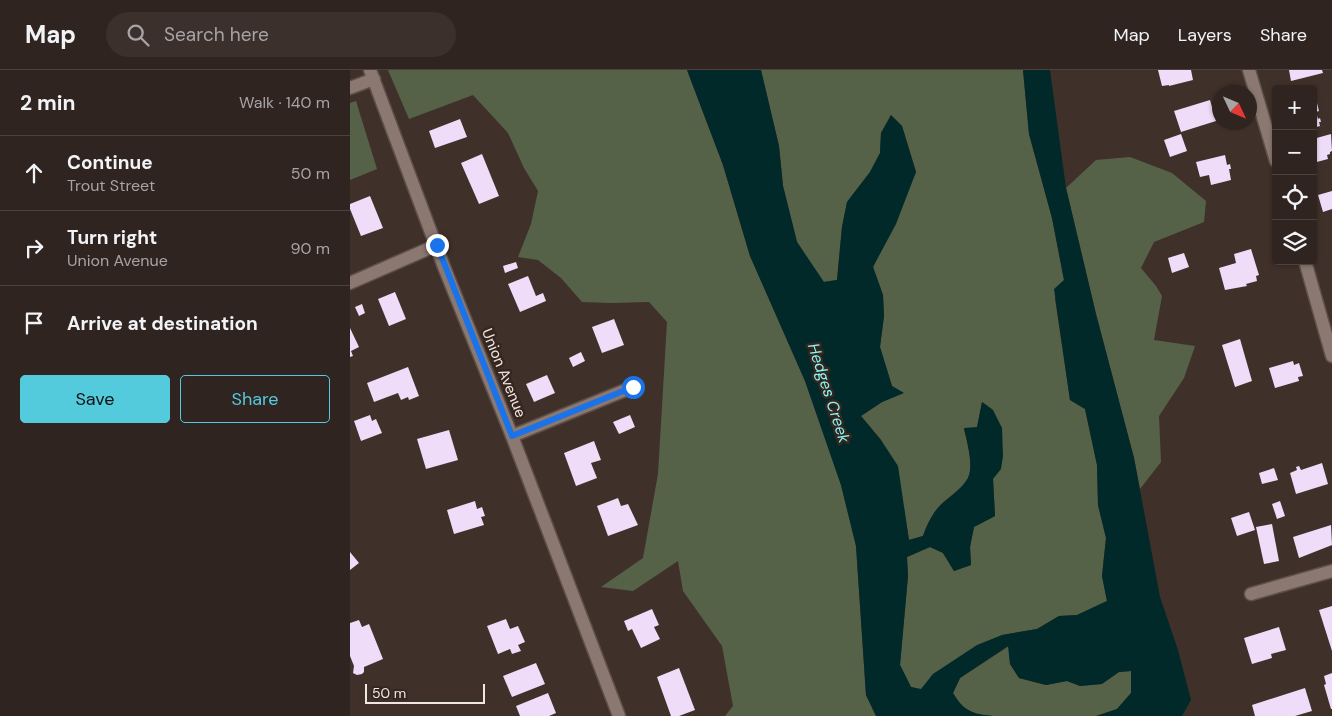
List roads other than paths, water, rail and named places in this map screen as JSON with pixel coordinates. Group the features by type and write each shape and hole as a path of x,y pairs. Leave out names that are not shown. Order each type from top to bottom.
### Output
{"street":[{"path":"1249,70 1272,148"},
{"path":"350,88 372,75"},
{"name":"Union Avenue","path":"372,75 619,716"},
{"path":"350,283 437,245"},
{"path":"1306,265 1332,356"},
{"path":"512,436 633,387"},
{"path":"1251,594 1332,571"}],"water":[{"name":"Hedges Creek","path":"687,70 761,70 779,146 783,186 797,242 824,282 837,280 842,227 847,202 870,172 880,153 881,133 891,115 902,126 916,172 896,224 873,267 883,295 884,316 880,347 892,386 904,393 882,402 861,416 881,440 898,466 909,540 923,536 935,512 968,478 970,460 964,428 977,427 982,402 993,410 1002,428 1003,456 1001,469 993,479 995,516 974,527 970,547 971,565 954,571 943,553 930,547 907,557 908,576 900,665 911,687 921,689 933,674 977,645 1002,635 1037,629 1059,616 1077,615 1107,601 1102,576 1106,538 1098,505 1097,465 1085,409 1070,400 1054,289 1064,280 1052,218 1029,134 1023,70 1050,70 1066,188 1096,314 1134,458 1160,597 1178,650 1191,700 1182,716 1096,716 1117,709 1131,693 1131,671 1119,672 1102,684 1080,686 1067,681 1046,685 1019,678 1010,664 1008,646 960,678 953,693 965,708 974,713 993,716 876,716 866,695 856,546 841,485 805,381 750,256 723,165"}]}
